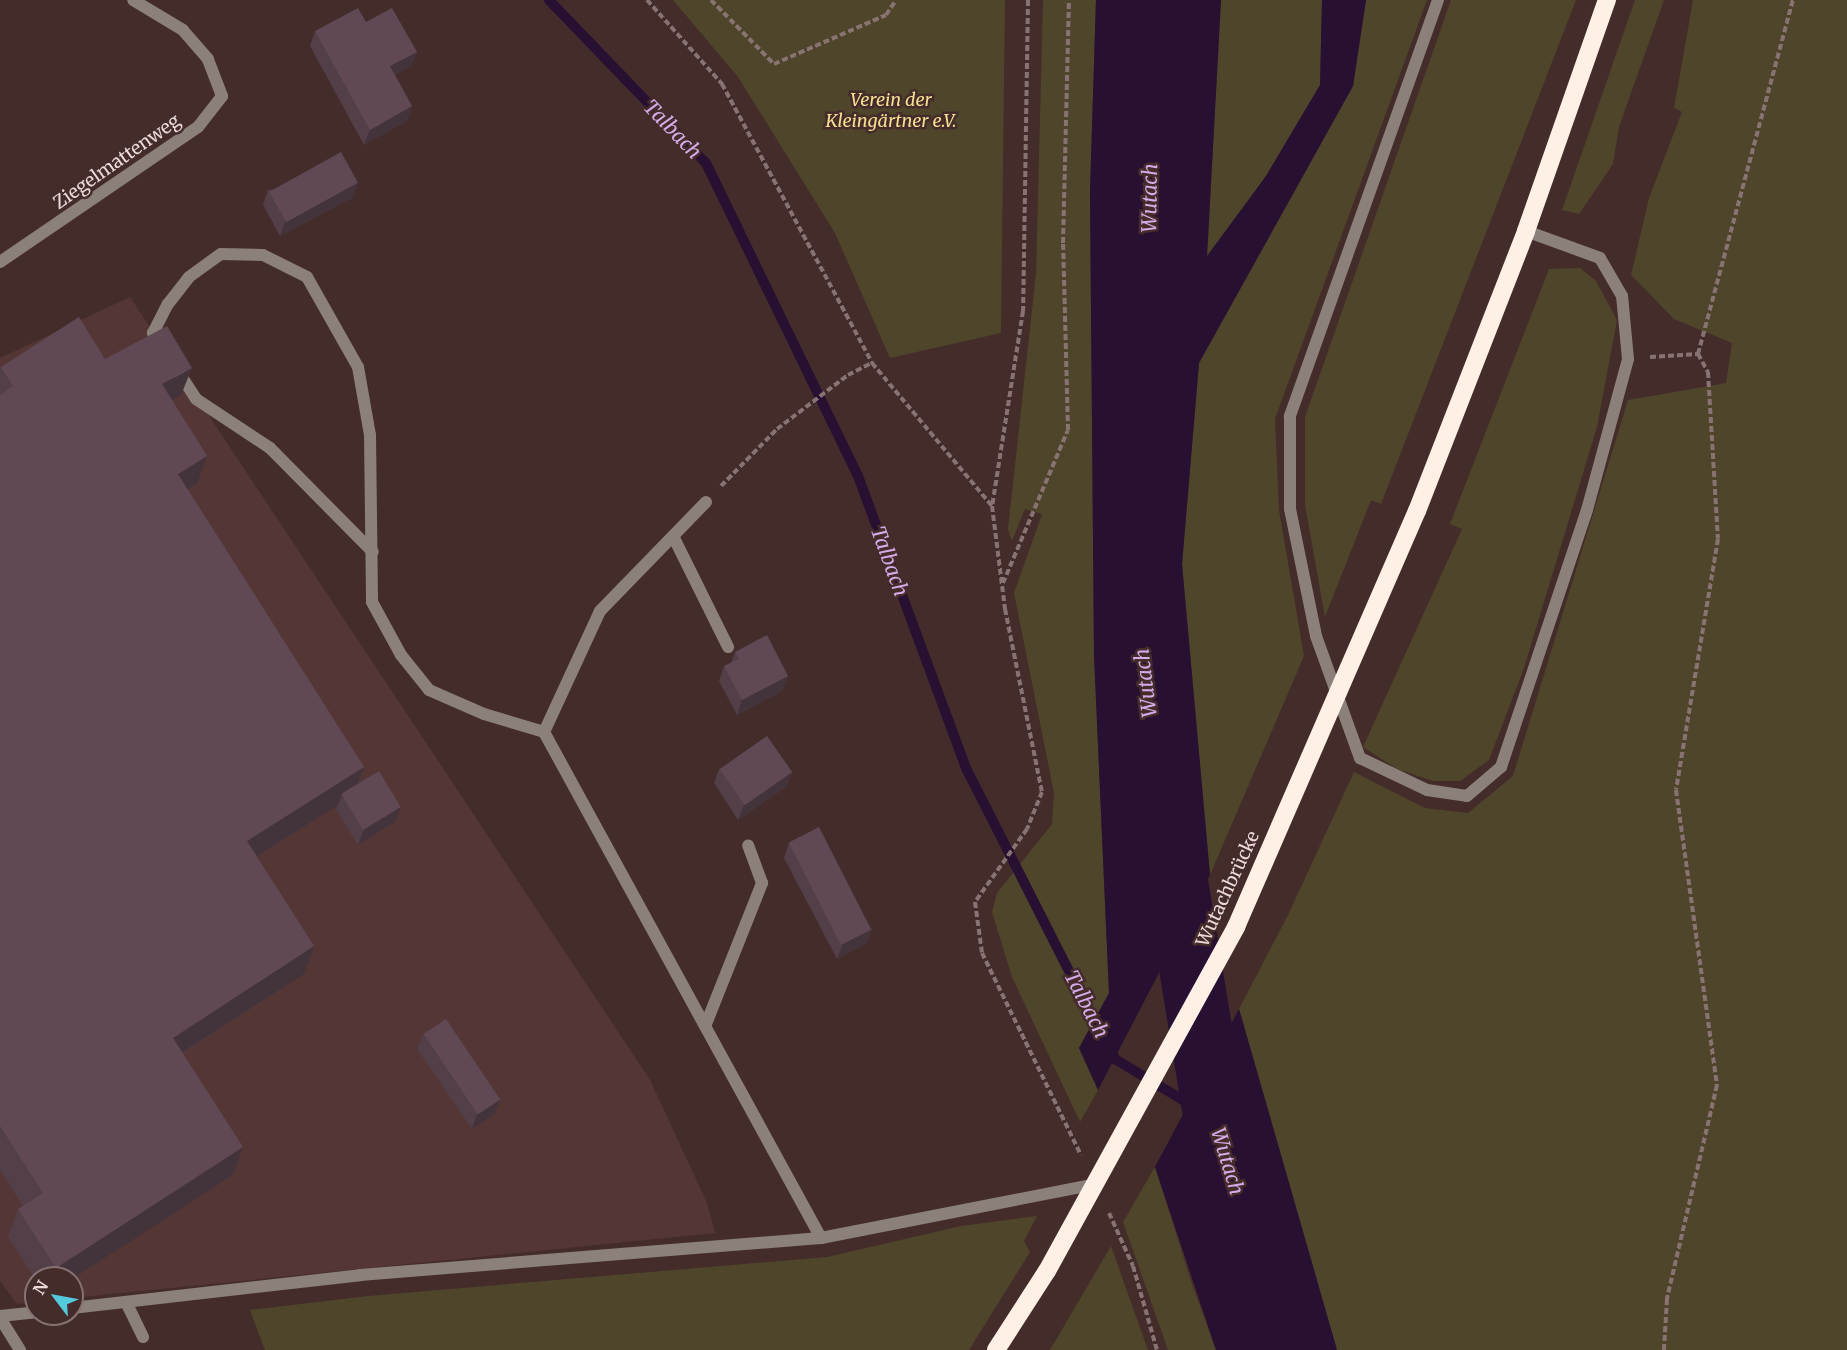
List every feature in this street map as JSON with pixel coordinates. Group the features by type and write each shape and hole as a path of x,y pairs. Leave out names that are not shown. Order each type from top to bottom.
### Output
{"highway":[{"name":"Wutachbrücke","path":"999,1346 1047,1271 1236,927 1417,511 1526,231 1607,0"}],"street":[{"name":"Ziegelmattenweg","path":"0,262 198,127 222,96 208,59 183,30 133,0"},
{"path":"1438,0 1290,416 1290,509 1316,636 1359,758 1427,790 1467,795 1501,767 1587,510 1629,359 1622,296 1599,258 1526,231"},
{"path":"373,552 270,448 196,399 153,333 168,303 189,277 221,254 263,255 307,277 358,367 370,435 368,499 373,552 372,602 400,655 429,690 484,714 544,732 706,1024 821,1238"},
{"path":"544,732 600,611 706,502"},
{"path":"673,536 728,647"},
{"path":"706,1024 762,883 748,845"},
{"path":"84,1307 360,1275 821,1238 1096,1184"},
{"path":"126,1302 143,1337"},
{"path":"20,1350 0,1317 24,1314"}],"path":[{"path":"647,0 722,84 872,363 992,506"},
{"path":"711,0 774,64 886,15 896,0"},
{"path":"1028,0 1023,311 992,506 1002,584 1026,724 1042,792 1027,829 975,902 982,953 1044,1081"},
{"path":"1002,584 1068,430 1063,243 1069,0"},
{"path":"1664,1350 1667,1299 1717,1085 1676,790 1718,539 1708,372 1698,354 1793,0"},
{"path":"1629,359 1698,354"},
{"path":"706,502 777,429 848,375 872,363"},
{"path":"1133,1266 1157,1350"}],"shaded area":[{"path":"130,297 650,1080 707,1203 715,1233 84,1297 84,1266 24,1266 24,1303 17,1304 0,1281 0,358"}],"green space":[{"name":"Verein der Kleingärtner e.V.","path":"673,0 1005,0 1001,333 890,358 835,233 738,77"},
{"path":"1043,0 1096,0 1090,191 1094,655 1109,993 1079,1048 1098,1090 1080,1122 1012,977 992,912 997,893 1052,824 1054,793 1014,593 1042,514 1025,509 1012,541 1008,529 1036,273"},
{"path":"1221,0 1322,0 1320,85 1266,176 1207,258"},
{"path":"1366,0 1427,0 1275,419 1279,510 1304,656 1210,875 1182,564 1199,363 1353,86"},
{"path":"1451,0 1576,0 1381,504 1371,500 1325,617 1305,505 1305,417"},
{"path":"1635,0 1664,0 1619,127 1613,164 1579,214 1562,210"},
{"path":"1693,0 1847,0 1847,1350 1337,1350 1239,1009 1288,915 1354,772 1425,808 1468,813 1513,776 1628,400 1726,383 1732,343 1674,319 1631,275 1649,198 1682,112 1674,108"},
{"path":"1580,268 1596,281 1617,320 1597,427 1524,668 1489,760 1460,781 1433,781 1397,769 1363,747 1462,529 1450,524 1549,269"},
{"path":"1155,1167 1192,1284 1216,1350 1168,1350 1123,1222"},
{"path":"1037,1216 1024,1241 1030,1252 969,1350 265,1350 250,1310 368,1296 827,1257 961,1226"},
{"path":"1111,1246 1148,1350 1050,1350"}],"water":[{"path":"1096,0 1221,0 1207,256 1266,176 1320,85 1322,0 1366,0 1353,86 1199,363 1182,564 1210,875 1098,1090 1079,1048 1109,993 1094,655 1090,191"},
{"path":"1239,1009 1337,1350 1216,1350 1155,1167"}],"building":[{"path":"358,8 366,22 392,8 417,52 390,66 412,106 370,130 315,31"},
{"path":"341,152 358,183 286,222 269,192"},
{"path":"79,317 105,359 167,326 192,368 162,384 207,456 178,474 364,767 247,841 314,946 173,1038 243,1147 59,1266 55,1266 18,1209 43,1193 0,1126 0,395 13,386 1,367"},
{"path":"767,635 788,676 742,700 724,666 739,659 735,652"},
{"path":"767,736 792,772 745,805 719,769"},
{"path":"379,771 401,807 363,830 341,794"},
{"path":"819,827 871,929 841,945 789,842"},
{"path":"446,1019 500,1099 478,1115 424,1034"}],"waterway":[{"name":"Talbach","path":"549,0 706,163 858,476 967,770 1100,1032"},
{"name":"Wutach","path":"1170,845 1215,1120 1226,1154"},
{"name":"Talbach","path":"1109,1048 1115,1059 1201,1111"}]}
